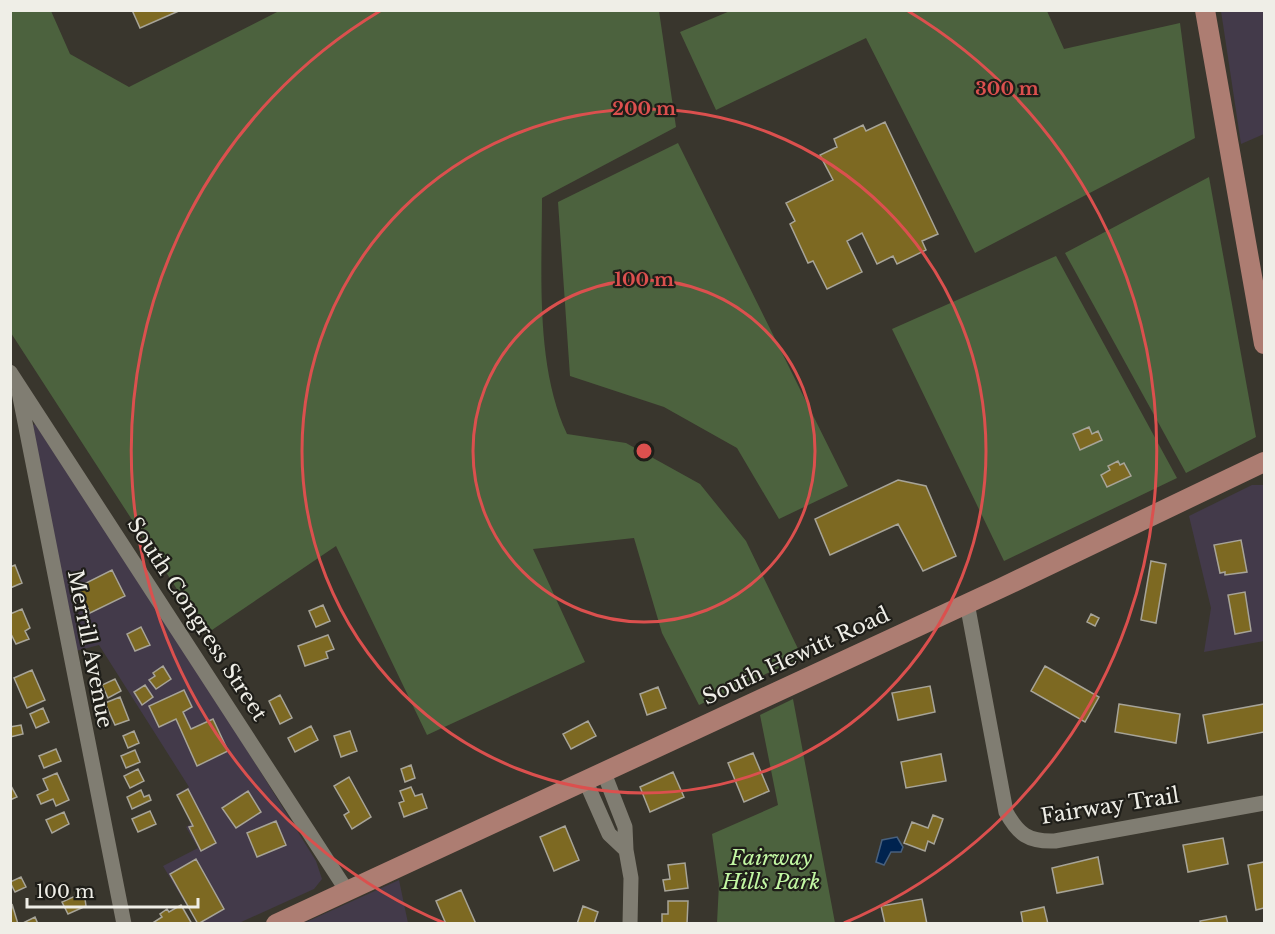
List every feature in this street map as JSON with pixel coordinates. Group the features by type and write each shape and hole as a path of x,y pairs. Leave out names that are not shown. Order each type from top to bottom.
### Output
{"main road":[{"path":"1205,10 1264,344"},
{"name":"South Hewitt Road","path":"279,923 967,603 1264,462"}],"street":[{"name":"South Congress Street","path":"14,377 347,891"},
{"name":"Merrill Avenue","path":"14,377 124,924"},
{"name":"Fairway Trail","path":"967,603 1006,812 1022,836 1038,841 1054,841 1264,803"},
{"path":"595,777 609,834 626,850 631,878 630,924"}],"shaded area":[{"path":"1221,11 1264,11 1264,134 1241,144"},
{"path":"35,424 163,615 316,861 322,879 314,889 239,923 197,923 163,866 198,848 186,827 192,823 176,794 189,787 99,645 72,652 33,425"},
{"path":"1252,485 1264,485 1264,641 1204,652 1211,608 1189,516"},
{"path":"399,880 408,923 304,923"}],"green space":[{"path":"11,10 51,11 70,54 129,87 279,11 659,11 676,127 542,198 542,318 550,379 567,434 626,443 700,484 746,541 802,657 699,705 662,633 634,538 533,549 585,662 427,735 336,546 206,634 11,333"},
{"path":"730,11 1047,11 1064,49 1180,23 1195,138 975,253 866,38 716,110 680,32"},
{"path":"678,143 848,486 779,519 737,448 664,407 570,376 558,202"},
{"path":"1209,177 1256,437 1186,473 1065,253"},
{"path":"1056,256 1177,478 1004,561 892,329"},
{"name":"Fairway Hills Park","path":"793,699 835,923 717,923 719,884 712,834 778,805 760,715"}],"water":[{"path":"897,837 903,847 901,852 891,852 884,865 876,862 882,840"}],"building":[{"path":"132,10 181,10 140,28"},
{"path":"885,122 938,234 922,241 926,250 897,264 893,256 877,264 862,233 847,241 862,272 827,289 813,261 808,263 790,224 795,221 786,203 833,180 820,155 837,147 834,139 863,125 866,131"},
{"path":"1089,427 1092,434 1098,431 1102,440 1080,450 1073,434"},
{"path":"1118,461 1120,465 1124,463 1131,476 1107,487 1101,475 1110,470 1108,466"},
{"path":"898,480 926,486 956,556 923,571 898,524 830,555 815,519"},
{"path":"1241,540 1247,572 1225,575 1225,572 1220,573 1214,545"},
{"path":"1151,561 1166,564 1156,623 1141,620"},
{"path":"15,565 22,583 10,588 10,567"},
{"path":"112,570 125,596 90,613 78,587"},
{"path":"1245,592 1251,631 1235,634 1228,595"},
{"path":"323,605 330,621 316,627 309,611"},
{"path":"22,609 30,628 25,631 29,639 16,644 10,632 10,614"},
{"path":"1091,614 1099,618 1095,626 1087,622"},
{"path":"141,627 150,645 135,651 127,634"},
{"path":"328,635 334,649 326,652 328,658 305,666 298,646"},
{"path":"163,666 171,679 156,689 149,680 155,676 153,673"},
{"path":"1045,666 1099,697 1085,722 1031,691"},
{"path":"32,670 45,700 27,708 14,678"},
{"path":"115,679 121,691 108,698 102,685"},
{"path":"145,685 153,697 142,705 134,692"},
{"path":"930,686 935,712 898,720 892,693"},
{"path":"658,687 666,708 647,715 640,694"},
{"path":"184,690 192,707 183,712 191,729 213,719 228,751 197,766 176,719 159,727 149,706"},
{"path":"280,695 292,718 280,724 269,701"},
{"path":"120,697 129,720 115,725 105,703"},
{"path":"1119,704 1180,714 1176,743 1115,732"},
{"path":"1264,704 1264,732 1208,743 1203,715"},
{"path":"43,708 49,722 36,728 30,714"},
{"path":"588,721 596,736 571,749 563,734"},
{"path":"21,725 23,734 10,737 10,727"},
{"path":"311,726 318,740 295,752 288,738"},
{"path":"134,731 139,743 128,748 123,736"},
{"path":"350,731 357,751 341,757 334,736"},
{"path":"56,749 61,761 44,768 39,756"},
{"path":"135,750 140,762 126,768 121,756"},
{"path":"753,753 769,791 744,802 728,763"},
{"path":"941,754 946,781 906,788 901,762"},
{"path":"411,765 415,778 405,782 401,769"},
{"path":"138,769 144,781 130,788 124,776"},
{"path":"673,772 684,797 650,812 640,787"},
{"path":"57,773 69,800 56,806 53,799 41,804 37,795 48,790 43,779"},
{"path":"349,777 371,817 352,829 344,815 349,812 334,786"},
{"path":"10,784 17,797 10,800"},
{"path":"411,787 415,796 422,794 427,808 404,817 399,803 404,801 400,791"},
{"path":"188,789 216,843 201,851 189,827 193,826 177,795"},
{"path":"141,790 144,797 149,795 151,800 132,809 127,797"},
{"path":"248,791 261,812 236,828 222,808"},
{"path":"150,811 156,824 138,832 132,819"},
{"path":"64,812 69,824 52,833 46,820"},
{"path":"933,815 943,819 934,844 928,841 925,851 904,843 912,822 928,828"},
{"path":"276,821 286,845 257,857 247,833"},
{"path":"565,826 579,860 554,871 540,837"},
{"path":"1223,838 1228,864 1188,872 1183,845"},
{"path":"1098,857 1103,884 1057,893 1052,868"},
{"path":"196,859 224,909 198,924 170,874"},
{"path":"1264,862 1264,908 1256,910 1248,865"},
{"path":"685,863 688,888 665,891 663,880 670,879 668,865"},
{"path":"21,877 26,887 15,892 10,882"},
{"path":"461,890 476,924 446,924 436,901"},
{"path":"84,892 86,906 68,914 62,902"},
{"path":"922,899 927,924 885,924 881,906"},
{"path":"668,901 688,901 687,924 662,924 662,914 668,914"},
{"path":"12,904 18,924 10,924"},
{"path":"181,905 192,924 151,924 162,917 160,914 167,909 169,912"},
{"path":"583,906 598,912 594,924 577,924"},
{"path":"1044,907 1048,924 1023,924 1021,912"},
{"path":"1226,916 1228,924 1201,924 1200,921"},
{"path":"35,917 38,924 23,924 23,923"}]}
